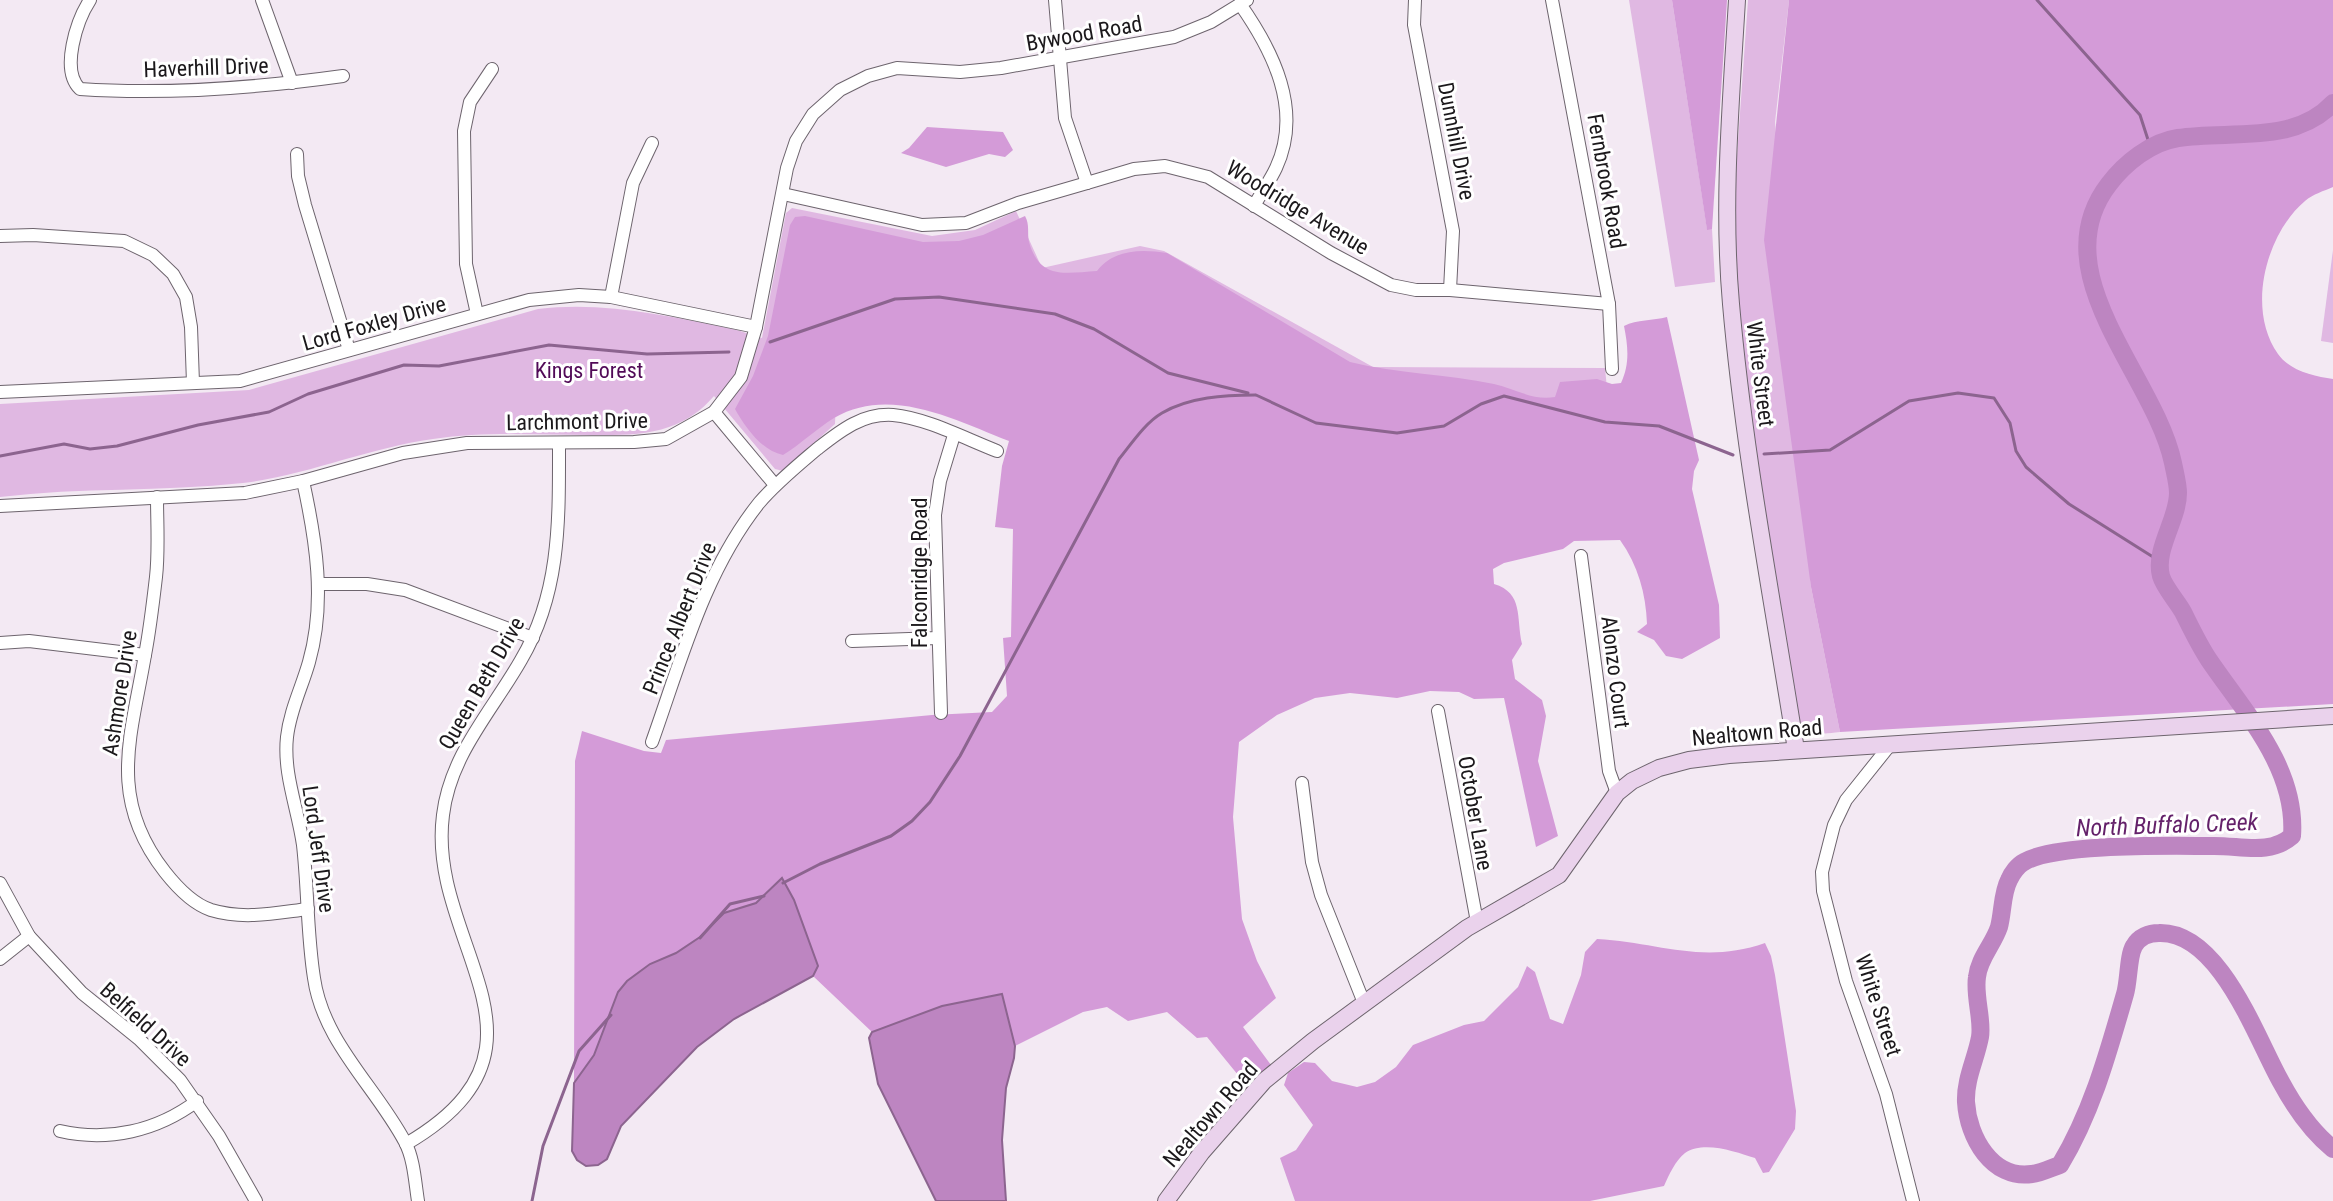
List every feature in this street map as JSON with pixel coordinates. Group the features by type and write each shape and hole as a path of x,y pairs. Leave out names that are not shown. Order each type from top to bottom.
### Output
{"street":[{"name":"Haverhill Drive","path":"90,0 70,68 74,83 80,89 249,87 343,76"},
{"path":"262,0 292,83"},
{"path":"1055,0 1065,118 1087,183"},
{"name":"Dunnhill Drive","path":"1415,0 1414,25 1453,231 1450,290"},
{"name":"Fernbrook Road","path":"1552,0 1609,304 1612,369"},
{"name":"White Street","path":"1737,0 1727,168 1730,304 1750,458 1796,750"},
{"path":"1244,2 1273,57 1285,105 1284,143 1277,167 1254,206"},
{"name":"Bywood Road","path":"919,69 987,70 1174,37 1211,22 1244,2"},
{"name":"Larchmont Drive","path":"0,506 245,493 436,447 467,443 666,439 714,412 741,377 756,327 787,168 796,141 813,114 840,90 868,76 897,68 919,69"},
{"path":"477,314 466,264 464,131 470,102 492,69"},
{"path":"611,297 633,183 652,143"},
{"path":"297,154 298,176 305,205 349,350"},
{"name":"Woodridge Avenue","path":"783,194 937,226 966,223 1018,203 1134,169 1165,166 1208,177 1331,253 1391,285 1416,290 1450,290 1609,304"},
{"path":"0,236 124,241 153,255 173,274 186,297 191,327 193,383"},
{"name":"Lord Foxley Drive","path":"0,392 240,381 529,300 579,295 611,297 756,327"},
{"path":"714,412 775,485"},
{"name":"Prince Albert Drive","path":"652,742 718,564 775,485 849,424 870,417 891,415 910,419 997,451"},
{"name":"Falconridge Road","path":"941,713 935,515 940,481 954,435"},
{"name":"Queen Beth Drive","path":"406,1144 429,1131 460,1102 473,1084 487,1041 488,1017 481,983 449,898 442,817 450,779 463,751 522,659 533,638 552,584 557,551 559,443"},
{"name":"Lord Jeff Drive","path":"303,481 312,522 319,584 310,660 294,702 287,737 286,770 297,809 314,979 330,1029 406,1144 418,1201"},
{"name":"Ashmore Drive","path":"157,497 157,571 129,734 127,765 131,800 140,831 154,858 187,895 207,909 247,916 308,909"},
{"name":"Alonzo Court","path":"1581,556 1609,771 1617,793"},
{"path":"319,584 367,584 405,590 533,638"},
{"path":"852,641 938,638"},
{"path":"0,643 29,641 145,655"},
{"name":"October Lane","path":"1438,711 1477,922"},
{"name":"Nealtown Road","path":"1166,1201 1202,1152 1264,1081 1364,1003 1477,922 1559,875 1617,793 1645,773 1709,756 2333,716"},
{"name":"White Street","path":"1890,745 1846,800 1834,825 1822,872 1823,891 1846,981 1886,1094 1913,1201"},
{"path":"1302,783 1312,862 1321,895 1364,1003"},
{"name":"Belfield Drive","path":"0,883 29,936 82,993 160,1059 197,1101 256,1201"},
{"path":"0,959 29,936"},
{"path":"60,1131 78,1135 122,1133 155,1127 197,1101"}],"green space":[{"path":"1629,0 1672,0 1707,229 1712,229 1715,282 1675,287"},
{"path":"1748,0 1789,0 1775,122 1811,587 1840,732 1833,733 1818,733 1800,722 1747,398 1732,226"},
{"name":"Kings Forest","path":"792,208 932,236 975,230 1016,211 1042,268 1140,246 1164,251 1373,367 1605,368 1608,399 1316,423 839,318 835,424 783,471 775,469 714,396 682,422 640,433 453,437 409,443 291,474 243,483 0,497 0,404 249,390 538,309 587,307 635,311 732,329 762,338 786,213"},
{"path":"2333,250 2333,343 2321,341"}],"shaded area":[{"path":"1672,0 1727,0 1712,229 1707,230"},
{"path":"1789,0 2333,0 2333,187 2305,201 2291,215 2271,252 2262,295 2268,336 2283,360 2296,369 2333,379 2333,704 1840,732 1811,587 1764,240"},
{"path":"927,127 1003,132 1013,150 1005,157 989,154 946,167 901,153"},
{"path":"805,216 923,242 959,241 983,235 1025,216 1034,254 1040,263 1055,272 1097,271 1111,258 1129,252 1167,253 1350,362 1494,384 1547,398 1555,397 1560,382 1597,379 1612,384 1621,383 1627,355 1624,326 1667,317 1699,460 1692,489 1719,605 1720,638 1682,659 1666,656 1654,640 1637,632 1647,624 1645,602 1636,570 1620,540 1574,541 1563,549 1504,563 1493,569 1494,584 1510,594 1517,608 1522,644 1512,660 1515,679 1542,700 1546,716 1538,761 1558,836 1536,847 1504,698 1474,699 1459,692 1430,691 1397,698 1350,693 1315,698 1277,715 1239,742 1233,817 1242,919 1257,961 1276,998 1243,1027 1271,1065 1247,1086 1207,1037 1197,1038 1167,1012 1128,1021 1107,1007 1083,1012 1015,1046 1001,994 942,1006 872,1032 813,976 818,966 794,900 782,878 756,903 724,913 700,937 676,953 650,964 618,992 594,1055 574,1083 575,761 582,731 644,751 661,753 666,740 992,712 1007,696 1003,638 1011,637 1013,529 995,527 1002,466 1009,441 922,409 877,405 855,409 834,418 783,455 761,443 735,409 753,376 768,336 790,225 795,217"},
{"path":"782,878 794,900 818,966 813,976 734,1019 697,1047 621,1126 607,1159 598,1165 586,1166 577,1160 572,1151 574,1083 594,1055 618,992 650,964 676,953 700,937 724,913 756,903"},
{"path":"1597,939 1700,952 1721,952 1765,943 1775,975 1796,1111 1795,1129 1769,1172 1763,1173 1755,1158 1720,1148 1701,1147 1681,1156 1664,1186 1590,1201 1295,1201 1280,1158 1296,1150 1313,1125 1284,1085 1288,1073 1304,1062 1315,1063 1332,1081 1357,1087 1375,1082 1396,1067 1413,1045 1464,1025 1484,1021 1518,987 1527,966 1535,972 1550,1019 1563,1024 1581,975 1585,952"},
{"path":"1002,994 1015,1046 1006,1088 1002,1140 1006,1201 936,1201 878,1084 869,1038 872,1032 942,1006"}],"waterway":[{"path":"2037,0 2140,115 2151,149"},
{"name":"North Buffalo Creek","path":"2333,103 2300,125 2260,133 2178,138 2149,149 2131,161 2109,184 2091,218 2087,253 2094,288 2108,324 2146,395 2173,463 2177,503 2163,545 2161,576 2205,654 2266,742 2286,787 2292,836 2264,848 2169,846 2061,851 2020,865 2007,885 1999,927 1978,970 1976,984 1980,1037 1966,1094 1968,1115 1977,1142 1994,1163 2018,1174 2035,1173 2060,1165 2098,1082 2125,994 2132,950 2141,938 2159,933 2181,937 2218,968 2248,1016 2292,1101 2311,1127 2333,1149"},
{"path":"770,342 895,299 939,297 1055,314 1094,329 1168,373 1248,393"},
{"path":"0,456 64,444 90,449 117,446 198,425 269,412 308,394 404,365 439,366 549,345 647,354 729,352"},
{"path":"1764,454 1830,450 1909,401 1958,393 1994,398 2010,423 2016,451 2026,467 2069,504 2161,562"},
{"path":"783,883 820,864 891,836 912,821 930,802 960,756 1119,459 1144,428 1162,413 1184,403 1220,396 1255,395"},
{"path":"1256,395 1316,423 1397,433 1444,426 1481,404 1504,396 1605,422 1659,426 1733,455"},
{"path":"700,938 730,904 764,896"},
{"path":"532,1201 543,1146 579,1051 611,1015"}]}
